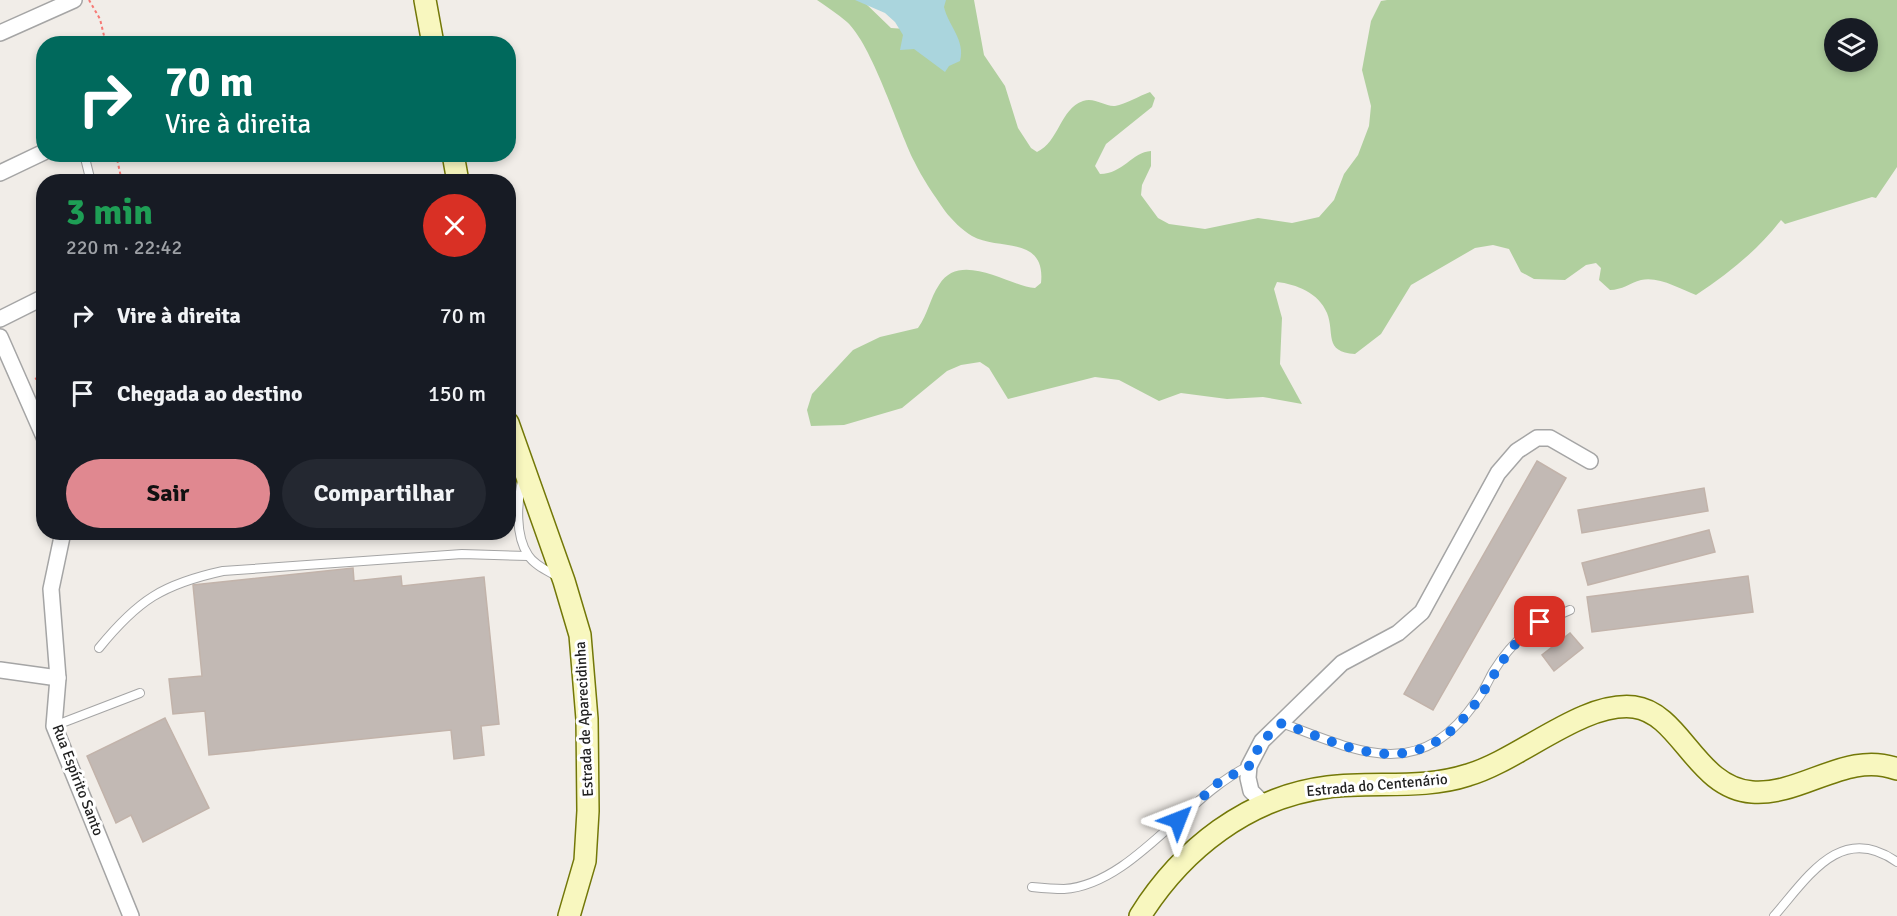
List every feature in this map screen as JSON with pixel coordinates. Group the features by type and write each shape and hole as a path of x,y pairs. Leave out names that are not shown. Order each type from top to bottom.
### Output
{"street":[{"path":"0,33 74,0"},
{"path":"425,0 432,36"},
{"path":"0,173 36,156"},
{"path":"0,319 36,301"},
{"path":"0,337 36,419"},
{"path":"1263,803 1251,791 1248,778 1249,766 1262,741 1342,663 1398,633 1422,612 1498,473 1517,451 1538,438 1550,438 1590,461"},
{"name":"Estrada de Aparecidinha","path":"516,444 564,581 580,635 587,719 588,800 585,861 569,916"},
{"name":"Rua Espírito Santo","path":"61,540 51,589 57,678 54,726 131,916"},
{"path":"0,670 57,678"},
{"name":"Estrada do Centenário","path":"1140,916 1156,890 1195,851 1221,828 1263,803 1329,786 1402,786 1468,775 1507,759 1595,711 1616,707 1636,707 1656,715 1719,782 1733,788 1753,792 1785,788 1864,764 1884,765 1897,770"}],"lane":[{"path":"525,468 518,506 519,530 528,556"},
{"path":"99,648 125,617 154,595 185,579 223,571 462,554 528,556 564,581"},
{"path":"1282,723 1355,750 1405,754 1422,750 1440,741 1456,727 1478,699 1511,646 1524,633 1540,622 1570,610"},
{"path":"54,726 140,693"},
{"path":"1032,887 1065,889 1088,883 1108,873 1140,853 1218,783 1249,766"},
{"path":"1774,916 1821,862 1842,850 1861,848 1883,852 1897,862"}],"path":[{"path":"89,0 100,19 104,36"}],"green space":[{"path":"817,0 862,0 891,28 920,30 939,0 974,0 984,55 1005,86 1018,128 1031,148 1037,152 1050,141 1075,105 1092,100 1115,106 1150,92 1155,98 1152,107 1106,144 1095,166 1100,174 1108,173 1115,171 1138,155 1151,151 1151,166 1142,185 1141,195 1158,218 1169,224 1205,229 1258,218 1292,223 1319,217 1334,200 1344,174 1358,155 1369,126 1371,106 1362,70 1371,21 1381,1 1897,0 1897,167 1876,198 1872,197 1785,224 1781,220 1742,261 1696,295 1662,281 1648,279 1610,290 1599,280 1601,268 1596,263 1586,265 1565,280 1534,279 1521,272 1509,249 1493,245 1475,248 1411,285 1381,334 1355,354 1338,350 1334,345 1327,313 1313,295 1299,287 1277,282 1274,289 1282,318 1280,364 1302,404 1263,397 1227,399 1181,393 1159,401 1119,380 1095,377 1008,399 989,368 980,362 961,365 947,371 902,408 844,425 811,426 807,410 812,394 853,350 880,337 918,328 936,290 948,275 959,270 972,270 1024,286 1035,288 1041,283 1041,268 1036,258 1028,251 972,236 957,225 945,211 914,161 866,48 847,22"}],"water":[{"path":"855,0 946,0 944,7 946,14 961,47 960,61 949,66 945,72 914,49 900,50 903,35 895,22 885,13"}],"building":[{"path":"1537,461 1566,478 1433,710 1404,694"},
{"path":"1704,488 1708,511 1582,533 1578,510"},
{"path":"1709,530 1715,552 1588,585 1582,563"},
{"path":"353,568 354,581 401,576 402,586 484,577 499,724 481,726 484,755 454,759 451,730 209,755 205,711 173,714 169,679 202,676 193,585"},
{"path":"1748,576 1753,612 1592,632 1587,597"},
{"path":"1570,633 1583,648 1554,671 1542,655"},
{"path":"165,718 209,808 143,842 131,815 116,823 87,756"}],"route":[{"path":"1178,820 1198,799 1218,783 1249,766 1262,741 1282,723 1355,750 1381,753 1405,754 1422,750 1440,741 1456,727 1478,699 1511,646 1540,622"}]}
